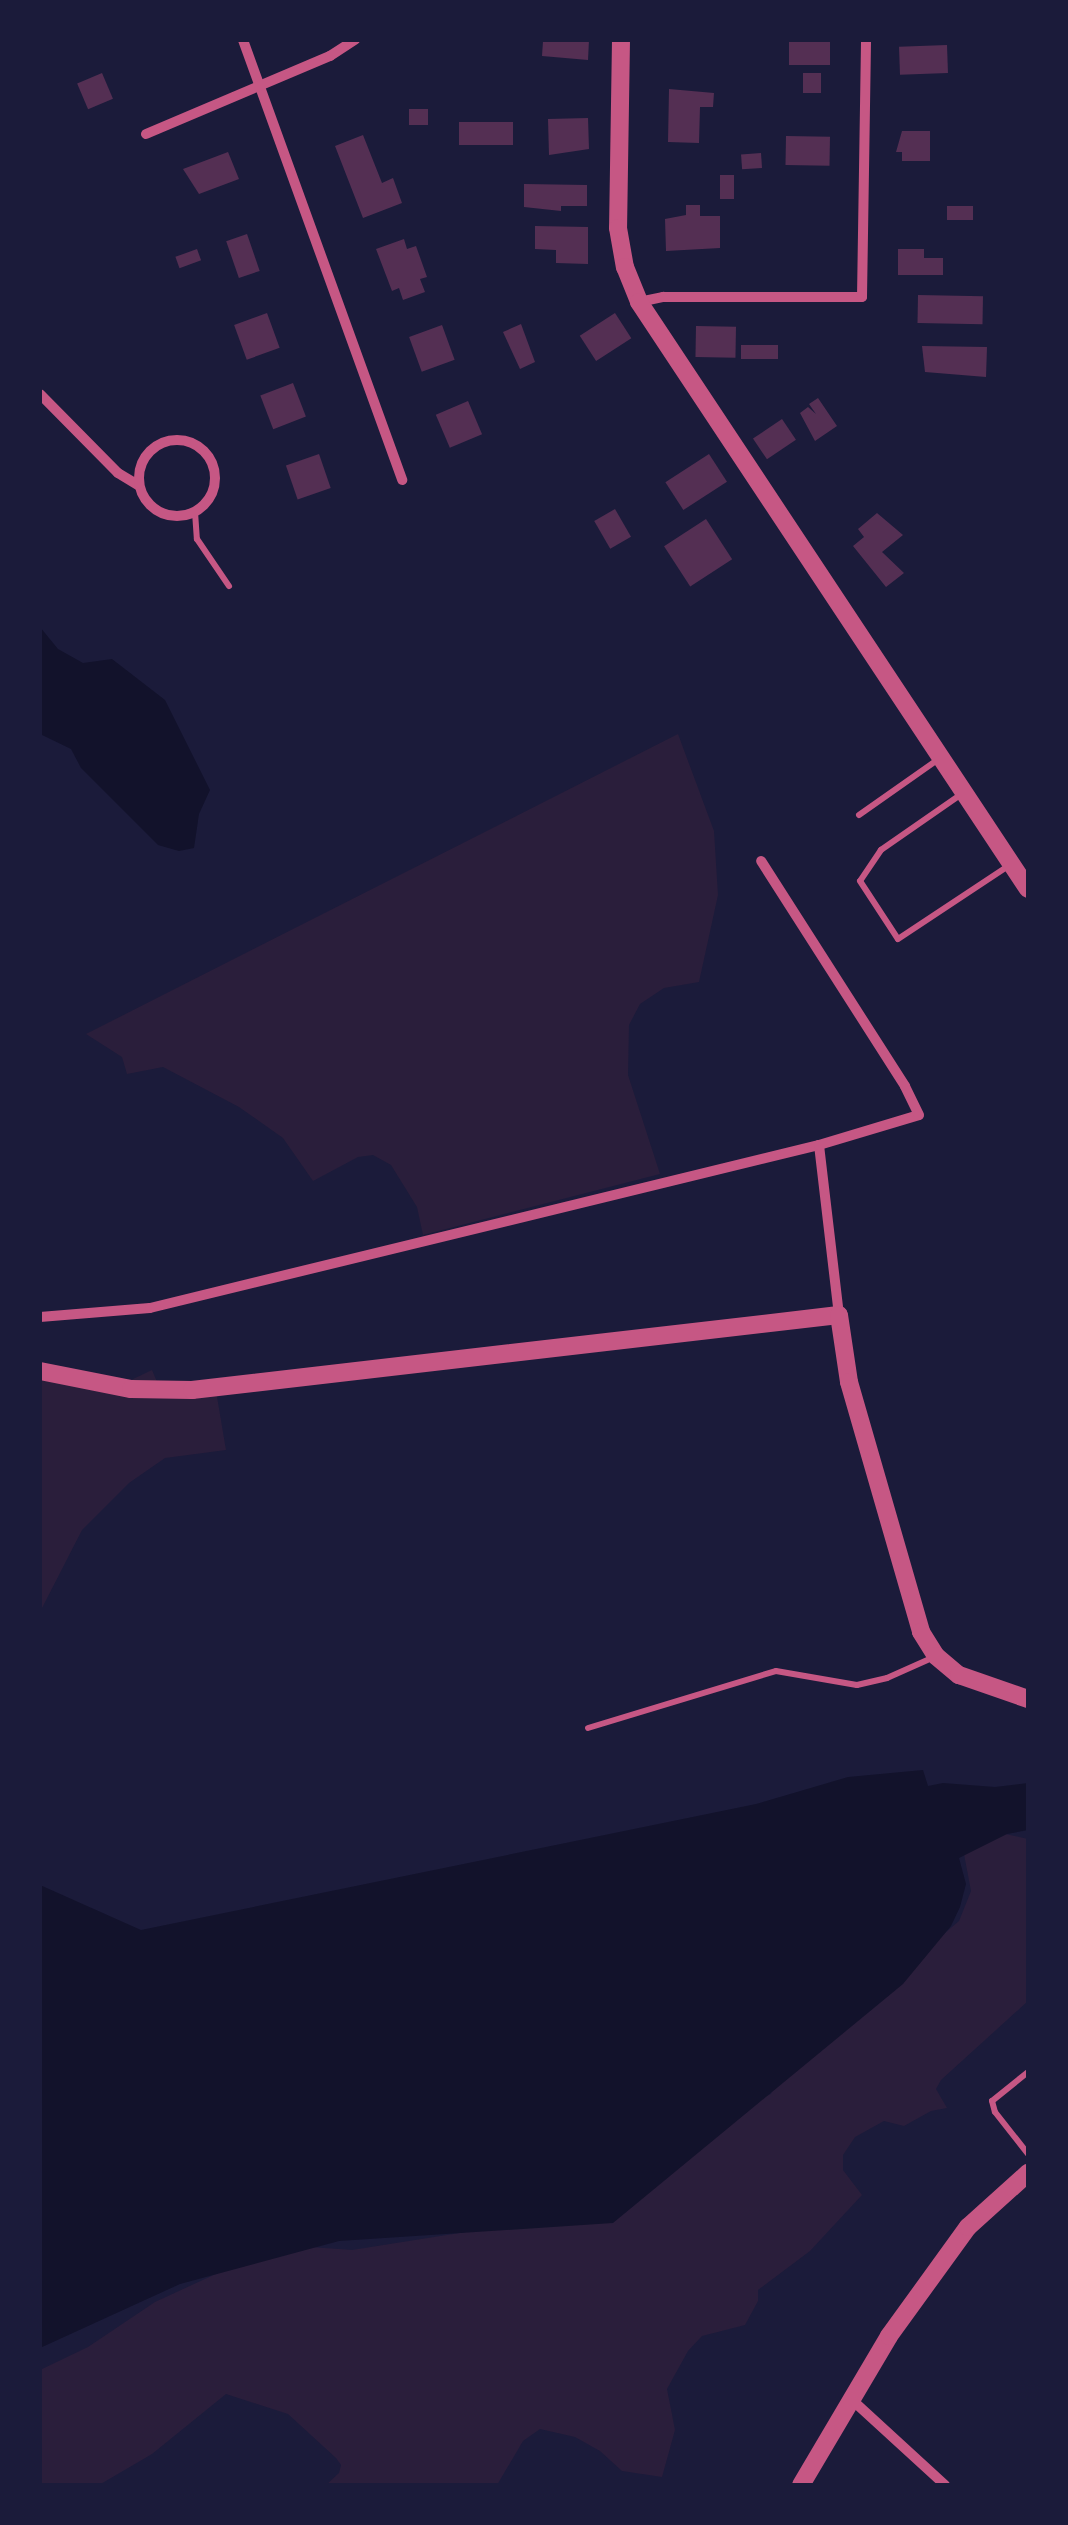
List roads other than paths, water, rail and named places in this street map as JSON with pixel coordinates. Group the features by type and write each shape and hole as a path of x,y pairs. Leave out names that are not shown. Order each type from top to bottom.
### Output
{"street":[{"path":"243,40 402,480"},
{"path":"146,134 355,40"},
{"path":"621,40 618,228 625,266 639,302 1028,888"},
{"path":"639,302 663,297 862,297 866,40"},
{"path":"40,394 118,474 138,485"},
{"path":"174,440 197,445 206,453 215,476 209,499 195,512 176,517 163,514 143,498 138,485 143,459 152,448 174,440"},
{"path":"40,1317 150,1308 819,1145 919,1115 905,1086 761,862"},
{"path":"819,1145 849,1382 912,1612 936,1656 959,1675 1028,1699"},
{"path":"40,1372 115,1387 192,1390 839,1316"},
{"path":"801,2485 850,2398 968,2227 1028,2174"},
{"path":"850,2398 945,2485"}],"lane":[{"path":"195,512 197,540 229,586"},
{"path":"859,815 940,758"},
{"path":"964,792 882,850 860,882 898,940 1012,864"},
{"path":"588,1728 776,1672 796,1671 857,1685 887,1678 936,1656"},
{"path":"1028,2072 992,2101 995,2112 1028,2154"}]}
